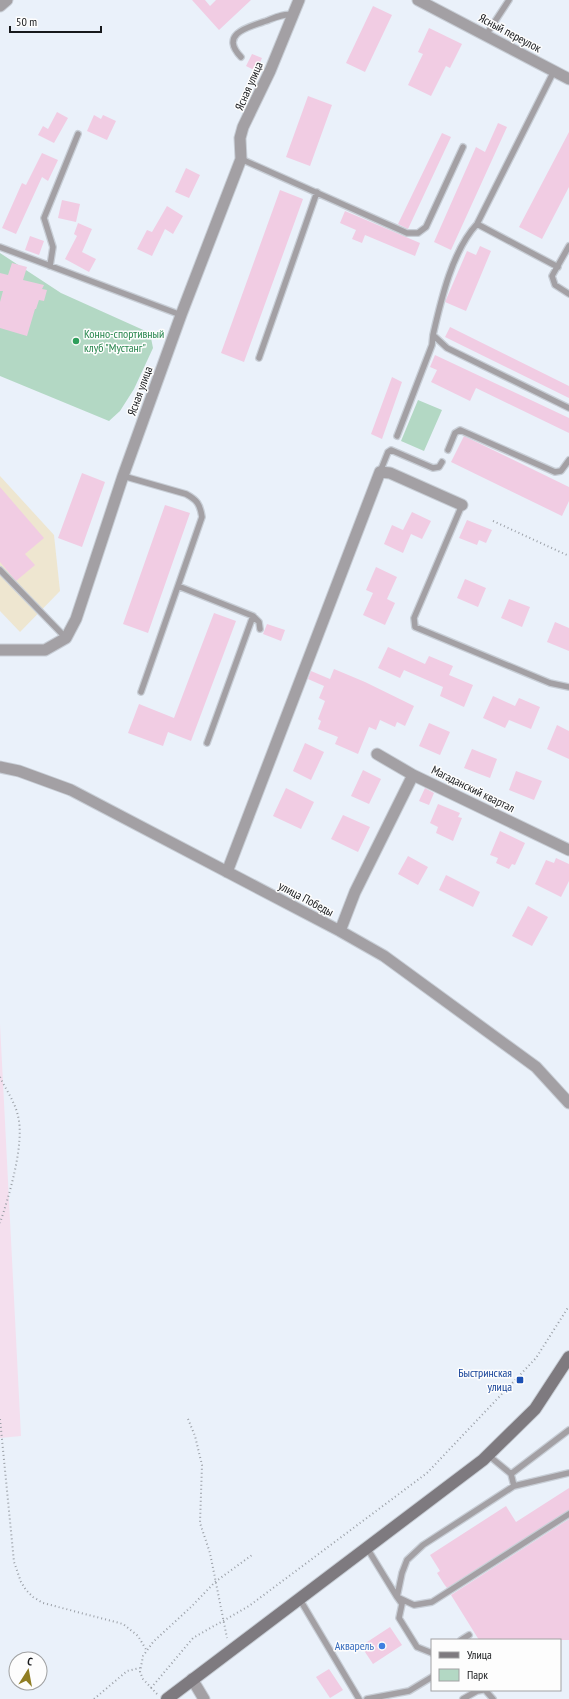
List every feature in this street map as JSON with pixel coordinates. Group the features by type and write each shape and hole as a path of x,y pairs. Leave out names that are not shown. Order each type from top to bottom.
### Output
{"street":[{"path":"0,6 7,0"},
{"name":"Ясная улица","path":"66,638 76,620 123,476 181,315 241,159 240,138 243,127 270,71 299,0"},
{"name":"Ясный переулок","path":"418,0 569,79"},
{"path":"227,872 380,472 390,473 462,505"},
{"path":"0,650 45,650 66,638"},
{"path":"377,754 413,775"},
{"name":"улица Победы","path":"0,767 19,771 71,790 340,931 384,956 536,1067 569,1103"},
{"name":"Магаданский квартал","path":"340,931 355,892 413,775 569,850"},
{"path":"167,1699 488,1455 535,1409 569,1357"},
{"path":"192,1679 204,1699"}],"lane":[{"path":"486,35 508,0"},
{"path":"241,57 234,50 234,39 237,33 246,27 285,14 293,15"},
{"path":"397,436 432,345 446,280 470,232 477,224 554,71"},
{"path":"50,266 53,247 44,218 78,134"},
{"path":"241,159 407,233 418,233 426,227 463,146"},
{"path":"259,358 317,192"},
{"path":"477,224 558,267"},
{"path":"569,246 552,276 555,286 569,294"},
{"path":"0,247 181,315"},
{"path":"433,335 447,348 569,408"},
{"path":"448,450 455,433 460,430 555,472 561,471 569,460"},
{"path":"380,472 388,452 391,450 433,468 439,467 442,462"},
{"path":"123,476 186,494 196,499 200,506 202,517 141,692"},
{"path":"462,505 414,618 415,627 550,683 569,687"},
{"path":"0,570 66,638"},
{"path":"178,586 254,616 259,622 260,629"},
{"path":"207,743 254,616"},
{"path":"511,1474 569,1430"},
{"path":"488,1455 511,1474 514,1486"},
{"path":"397,1597 402,1573 407,1560 423,1545 514,1486 569,1473"},
{"path":"397,1597 414,1605 432,1602 569,1514"},
{"path":"367,1547 402,1604 399,1618 417,1647 431,1653"},
{"path":"299,1598 359,1699"},
{"path":"462,1639 468,1635"},
{"path":"367,1699 409,1691 431,1678"},
{"path":"463,1699 477,1691"},
{"path":"485,1691 493,1699"}],"path":[{"path":"493,521 569,556"},
{"path":"0,1077 16,1107 20,1131 12,1186 0,1223"},
{"path":"151,1688 193,1638 224,1621 270,1591 427,1473 536,1358 569,1306"},
{"path":"0,1419 14,1562 26,1590 43,1603 122,1624 138,1636 147,1651"},
{"path":"188,1419 195,1436 202,1465 200,1523 207,1543 230,1651"},
{"path":"162,1699 143,1679 140,1668 143,1656 153,1642 192,1606 215,1582 252,1555"},
{"path":"94,1699 127,1671 140,1668"}],"shaded area":[{"path":"0,476 54,535 60,591 20,632 0,611"},
{"path":"0,1024 21,1436 0,1438"}],"green space":[{"name":"Конно-спортивный клуб \"Мустанг\"","path":"0,253 61,293 150,333 153,348 134,389 120,411 109,421 0,376"},
{"path":"418,400 442,410 424,451 401,441"}],"building":[{"path":"192,0 205,0 210,6 216,0 251,0 219,30"},
{"path":"373,6 392,15 365,72 346,63"},
{"path":"429,28 462,44 450,68 446,66 431,96 408,85 423,54 418,52"},
{"path":"252,54 262,58 256,71 246,66"},
{"path":"308,96 332,105 310,166 286,157"},
{"path":"57,112 68,118 54,143 38,135 43,126 48,129"},
{"path":"94,115 101,119 103,115 116,121 107,140 87,131"},
{"path":"498,123 507,127 451,250 434,242 476,147 485,152"},
{"path":"569,132 569,187 542,239 519,227"},
{"path":"442,133 451,137 408,229 398,224"},
{"path":"42,153 58,160 48,181 42,177 16,234 2,228 22,183 26,185"},
{"path":"186,168 200,175 189,198 175,192"},
{"path":"280,190 303,199 244,362 221,353"},
{"path":"62,200 80,204 76,222 58,218"},
{"path":"167,206 183,216 173,234 165,229 152,256 137,249 147,230 152,232"},
{"path":"345,211 420,243 415,256 365,235 362,243 352,239 356,230 340,223"},
{"path":"78,223 92,229 82,252 96,259 89,272 65,259 77,236 74,234"},
{"path":"30,236 44,241 39,255 25,250"},
{"path":"480,246 491,251 466,311 445,302 467,251 476,255"},
{"path":"12,263 27,267 23,280 44,285 42,289 47,290 44,301 39,300 35,309 27,336 0,328 0,302 3,291 0,291 0,273 8,275"},
{"path":"450,327 569,386 569,398 445,337"},
{"path":"435,355 569,418 569,433 476,388 470,401 431,382 437,370 430,367"},
{"path":"392,377 402,382 382,439 371,434"},
{"path":"464,436 569,487 569,501 562,516 451,462"},
{"path":"82,473 105,482 82,547 58,538"},
{"path":"0,487 44,538 25,554 35,565 16,581 0,562"},
{"path":"165,505 190,513 148,633 123,624"},
{"path":"412,512 431,521 422,539 411,534 403,553 384,544 392,525 403,530"},
{"path":"467,520 492,530 486,543 479,540 477,545 459,538"},
{"path":"376,567 397,577 387,599 395,603 385,625 363,615 373,593 366,590"},
{"path":"465,579 486,588 478,607 457,598"},
{"path":"509,599 530,607 522,627 501,618"},
{"path":"214,613 236,621 191,741 168,732 163,746 128,733 139,704 174,718"},
{"path":"555,622 569,628 569,651 547,642"},
{"path":"267,624 285,630 281,641 263,634"},
{"path":"388,647 425,664 429,656 453,666 449,675 473,685 464,707 440,696 443,687 404,670 400,678 378,668"},
{"path":"334,669 365,682 414,706 405,726 397,722 395,727 380,720 376,730 369,727 358,754 335,744 338,737 318,729 321,721 318,719 325,701 319,698 324,686 308,679 311,671 330,679"},
{"path":"493,696 515,706 519,698 540,707 531,729 509,720 505,728 483,718"},
{"path":"429,723 450,732 440,755 419,746"},
{"path":"557,725 569,731 569,759 547,749"},
{"path":"305,743 324,752 311,780 293,771"},
{"path":"472,749 497,759 490,778 464,768"},
{"path":"363,770 381,779 369,804 351,796"},
{"path":"516,771 542,781 534,800 509,790"},
{"path":"286,788 314,802 301,829 273,816"},
{"path":"425,788 434,793 429,805 419,801"},
{"path":"438,804 460,813 458,817 462,818 453,841 436,833 438,827 430,823"},
{"path":"343,815 370,827 358,852 331,839"},
{"path":"500,831 525,843 515,865 512,864 509,869 496,863 498,858 490,855"},
{"path":"408,856 428,867 418,885 398,874"},
{"path":"556,858 569,864 569,881 561,897 535,884 546,860 554,863"},
{"path":"446,875 480,892 473,907 439,890"},
{"path":"528,906 548,917 532,946 512,936"},
{"path":"569,1488 569,1510 447,1588 437,1573 440,1571 430,1555 506,1506 516,1522"},
{"path":"569,1519 569,1640 478,1639 451,1595"},
{"name":"Акварель","path":"390,1627 402,1645 373,1664 361,1646"},
{"path":"329,1669 343,1690 330,1698 316,1677"}],"place":[{"name":"Конно-спортивный клуб \"Мустанг\"","path":"76,341"},
{"name":"Быстринская улица","path":"520,1380"},
{"name":"Акварель","path":"382,1646"}]}
